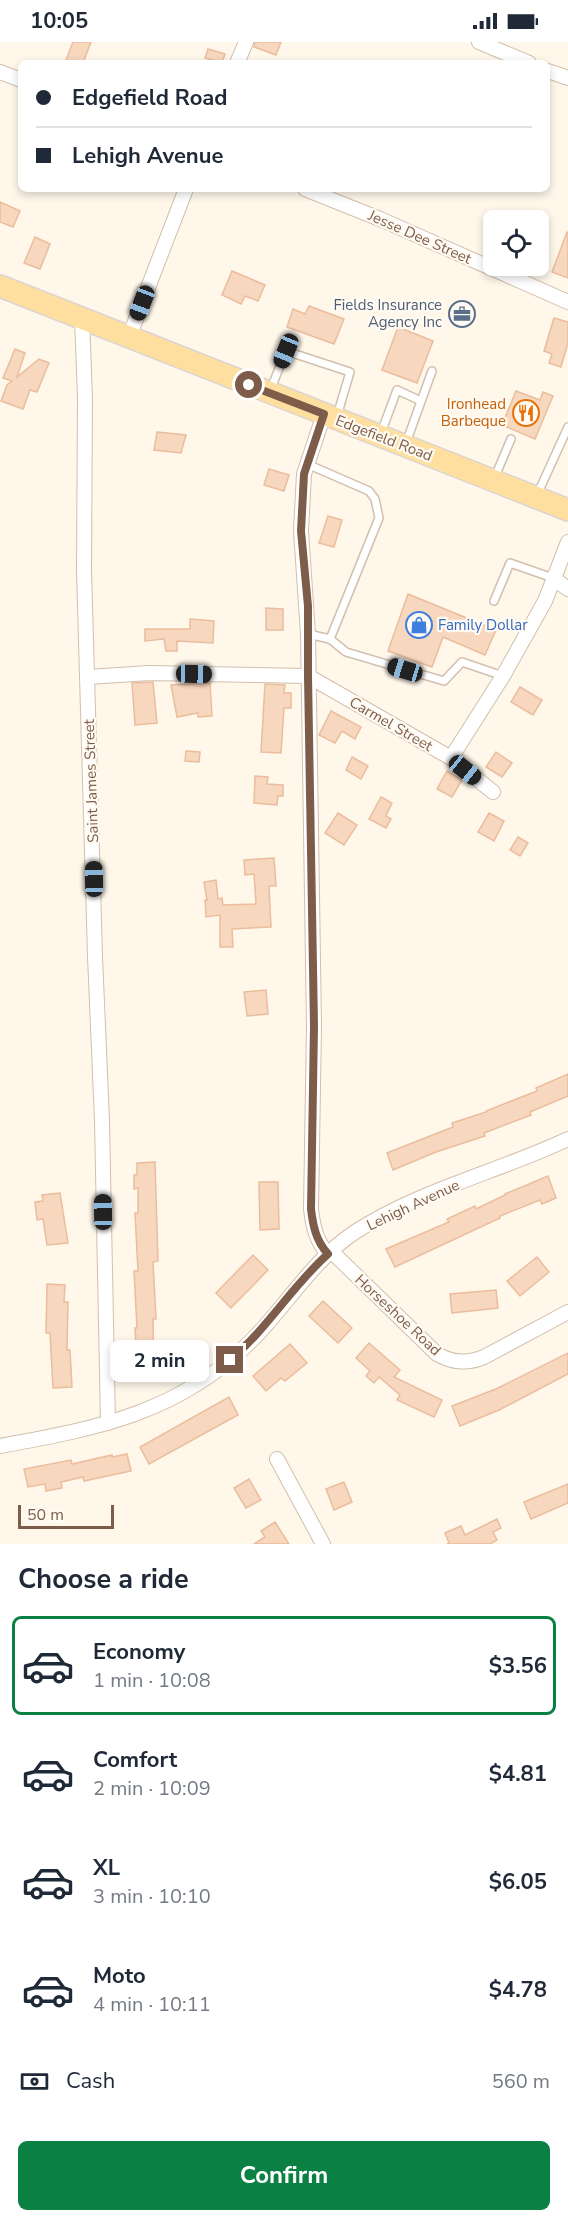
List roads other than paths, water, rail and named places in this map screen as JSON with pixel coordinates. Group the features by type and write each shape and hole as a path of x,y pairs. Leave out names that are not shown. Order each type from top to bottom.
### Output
{"main road":[{"name":"Edgefield Road","path":"0,286 568,510"}],"street":[{"path":"238,60 246,42"},
{"path":"479,42 522,60"},
{"path":"0,72 18,79"},
{"path":"550,72 568,78"},
{"path":"129,338 185,192"},
{"name":"Jesse Dee Street","path":"312,192 380,219 568,302"},
{"name":"Saint James Street","path":"82,318 85,398 84,570 102,1121 108,1423"},
{"name":"Horseshoe Road","path":"330,416 304,474 301,531 309,634 314,1026 311,1209 315,1233 321,1246 437,1354 456,1362 484,1357 568,1312"},
{"name":"Carmel Street","path":"88,677 149,673 308,676 451,758 503,676 545,601 568,542"},
{"path":"553,578 568,589"},
{"path":"451,758 493,792"},
{"name":"Lehigh Avenue","path":"0,1446 77,1432 159,1406 201,1382 220,1368 256,1336 329,1252 371,1223 423,1197 568,1139"},
{"path":"277,1460 322,1544"}],"lane":[{"path":"269,393 286,351 350,372 330,416"},
{"path":"405,446 432,371"},
{"path":"380,436 397,390 421,401"},
{"path":"536,498 568,427"},
{"path":"494,481 511,439"},
{"path":"307,464 369,491 378,508 379,518 330,639"},
{"path":"494,601 510,563 553,578"},
{"path":"309,634 330,639 346,652 444,681 462,662 503,676"}],"place":[{"name":"Fields Insurance Agency Inc","path":"462,314"},
{"name":"Ironhead Barbeque","path":"526,413"},
{"name":"Family Dollar","path":"419,625"}]}
